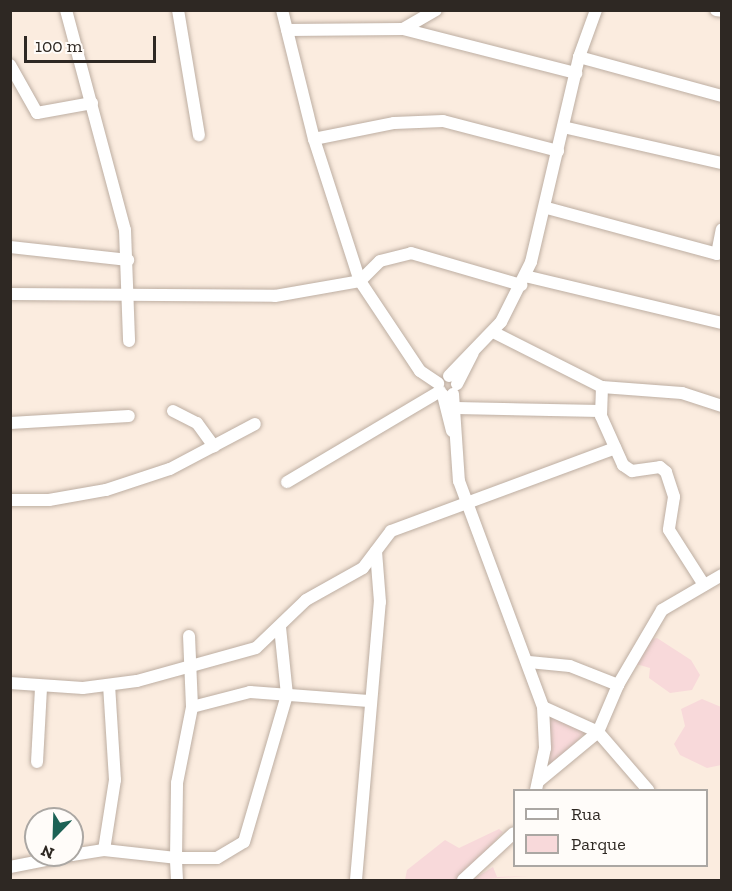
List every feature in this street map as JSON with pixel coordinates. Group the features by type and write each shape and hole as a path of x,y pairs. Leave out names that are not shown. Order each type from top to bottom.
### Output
{"street":[{"path":"66,10 117,194 128,260 129,341"},
{"path":"178,10 199,135"},
{"path":"282,10 314,139 360,281 420,371 447,387 456,408 452,431"},
{"path":"404,29 436,10"},
{"path":"287,482 447,387 473,353 493,332 523,281 547,208 579,57 596,10"},
{"path":"716,10 722,11"},
{"path":"287,30 404,29 576,73"},
{"path":"579,57 722,96"},
{"path":"10,65 37,113 92,103"},
{"path":"314,139 394,123 443,121 558,151"},
{"path":"563,127 722,163"},
{"path":"547,208 719,255 722,229"},
{"path":"10,247 128,260"},
{"path":"10,294 76,298 130,294 253,298 360,281 380,261 411,253 523,281 722,323"},
{"path":"493,332 602,387 682,393 722,406"},
{"path":"447,387 452,431 465,502 529,662 543,707 537,786"},
{"path":"602,387 600,411 615,448 632,471 660,467 666,472 674,497 669,530 704,585"},
{"path":"456,408 600,411"},
{"path":"173,411 197,423 214,446"},
{"path":"10,423 129,416"},
{"path":"10,500 49,500 106,490 171,469 255,424"},
{"path":"10,683 41,687 109,685 191,669 256,648 306,600 363,568 400,526 615,448"},
{"path":"356,880 369,700 381,602 376,551"},
{"path":"537,786 598,732 618,685 662,610 722,575"},
{"path":"84,853 104,850 176,858 217,858 244,842 287,695 280,627"},
{"path":"177,880 177,783 192,707 189,636"},
{"path":"529,662 570,666 618,685"},
{"path":"104,850 115,780 109,685"},
{"path":"37,762 41,687"},
{"path":"192,707 238,693 369,700"},
{"path":"543,707 598,732 647,789"},
{"path":"463,880 513,834"}],"green space":[{"path":"657,638 691,660 700,675 692,690 670,693 649,678 650,668 636,664 647,640"},
{"path":"702,699 721,707 721,765 707,768 680,755 674,744 685,726 681,709"},
{"path":"544,711 591,726 551,769"},
{"path":"499,829 503,832 460,880 405,880 407,870 445,840 459,848"},
{"path":"493,867 497,877 529,876 472,880"}]}
